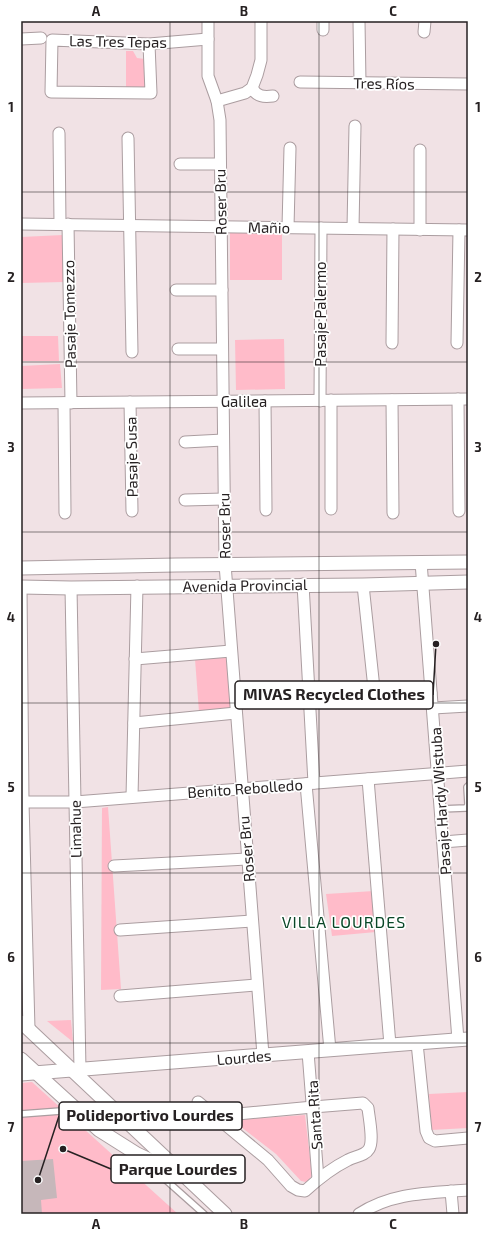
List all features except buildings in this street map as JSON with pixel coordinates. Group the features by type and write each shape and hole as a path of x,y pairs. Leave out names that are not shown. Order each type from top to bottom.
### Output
{"street":[{"name":"Roser Bru","path":"208,21 208,76 217,102 220,120 226,585 263,1055"},
{"path":"217,102 245,93 252,88 261,60 261,21"},
{"path":"359,21 360,83"},
{"name":"Las Tres Tepas","path":"21,39 149,44 208,39"},
{"path":"46,39 51,92 151,93 149,44"},
{"name":"Tres Ríos","path":"300,82 468,84"},
{"path":"252,88 255,93 260,96 273,96"},
{"path":"353,228 355,126"},
{"name":"Pasaje Tomezzo","path":"59,133 64,224 67,403 65,513"},
{"path":"128,138 132,352"},
{"path":"288,227 290,148"},
{"path":"420,150 420,230"},
{"path":"180,164 220,164"},
{"name":"Mañio","path":"21,224 464,230"},
{"name":"Pasaje Palermo","path":"321,228 325,401 331,509"},
{"path":"392,343 393,229"},
{"path":"458,343 464,230"},
{"path":"176,290 222,290"},
{"path":"178,349 222,349"},
{"path":"459,511 463,399"},
{"name":"Galilea","path":"21,403 463,399"},
{"path":"392,400 393,513"},
{"path":"265,401 266,510"},
{"name":"Pasaje Susa","path":"130,402 132,511"},
{"path":"185,442 223,440"},
{"path":"185,500 224,499"},
{"name":"Pasaje Hardy Wistuba","path":"421,562 440,810 463,1039"},
{"name":"Avenida Provincial","path":"21,568 225,564 468,562"},
{"name":"Avenida Provincial","path":"21,587 70,588 303,584 363,585 468,582"},
{"path":"303,584 310,702 310,783 330,1050"},
{"path":"363,585 375,698"},
{"path":"132,797 137,586"},
{"path":"21,587 25,1026 76,1070 225,1214"},
{"name":"Limahue","path":"70,588 75,802 76,1070"},
{"path":"135,659 231,651"},
{"path":"310,702 431,693"},
{"path":"433,708 468,706"},
{"path":"134,723 236,713"},
{"name":"Benito Rebolledo","path":"22,802 75,802 468,771"},
{"path":"368,779 390,1045"},
{"path":"443,842 468,840"},
{"path":"114,866 247,859"},
{"path":"120,930 252,921"},
{"path":"120,996 257,984"},
{"name":"Lourdes","path":"21,1074 463,1039"},
{"path":"417,1043 426,1131 429,1138 435,1141 468,1138"},
{"name":"Santa Rita","path":"308,1052 318,1179"},
{"path":"21,1059 99,1130 137,1154 184,1176"},
{"path":"198,1102 217,1116 268,1160 292,1186 298,1190 305,1191 318,1179 342,1163 365,1153 370,1148 371,1143 368,1108 363,1103 217,1116"},
{"path":"359,1214 392,1198 468,1190"},
{"path":"451,1191 453,1214"}],"lane":[{"path":"440,810 466,808 468,805 468,786"},
{"path":"21,1114 77,1110"},
{"path":"137,1154 204,1214"}],"shaded area":[{"path":"126,51 133,51 137,58 145,59 147,90 126,89"},
{"path":"230,233 282,233 282,280 230,280"},
{"path":"63,235 64,282 21,283 21,237"},
{"path":"21,336 58,336 59,361 21,361"},
{"path":"284,339 285,389 236,390 235,340"},
{"path":"60,364 62,388 21,389 21,366"},
{"path":"226,655 232,710 199,712 195,659"},
{"path":"108,807 121,989 101,990 102,808"},
{"path":"374,891 376,932 332,936 326,894"},
{"path":"71,1020 73,1042 47,1021"},
{"path":"32,1082 178,1214 21,1214 21,1083"},
{"path":"468,1092 468,1128 431,1130 429,1094"},
{"path":"305,1115 312,1175 306,1182 301,1181 276,1154 232,1120"}],"place":[{"name":"MIVAS Recycled Clothes","path":"436,644"},
{"name":"Parque Lourdes","path":"63,1149"},
{"name":"Polideportivo Lourdes","path":"38,1180"}],"district":[{"name":"VILLA LOURDES","path":"344,921"}]}
